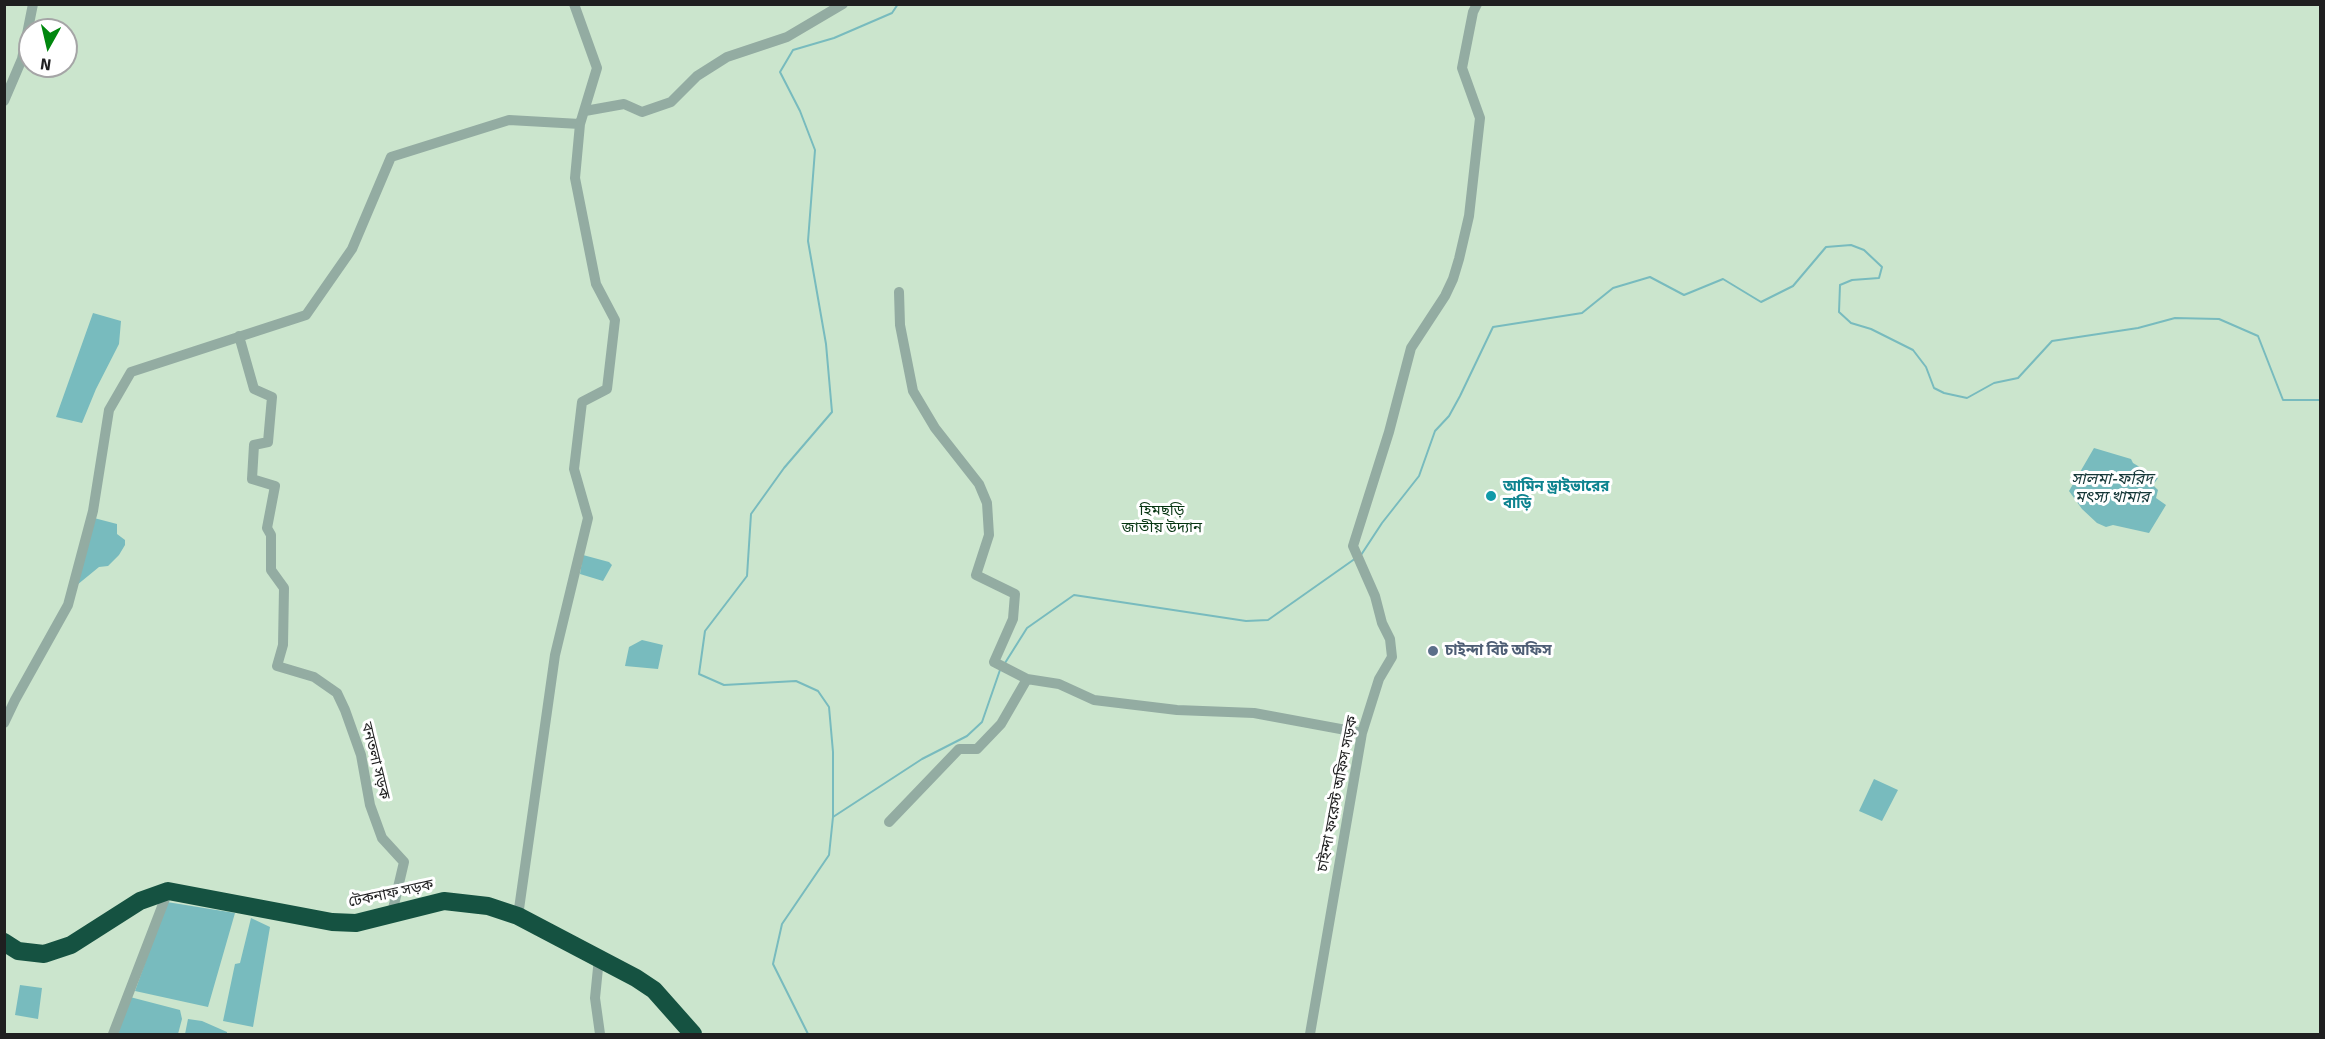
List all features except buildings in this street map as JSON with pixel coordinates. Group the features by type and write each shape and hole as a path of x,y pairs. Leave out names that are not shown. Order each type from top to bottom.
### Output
{"highway":[{"name":"টেকনাফ সড়ক","path":"168,891 332,922 356,923 444,901 488,906 518,916 636,978 654,990 693,1035"},
{"path":"4,942 18,951 44,954 71,945 140,901 168,891"}],"street":[{"path":"4,101 22,59 33,4"},
{"path":"518,916 555,656 588,518 574,469 582,402 607,389 615,320 596,284 575,178 580,124 597,68 574,4"},
{"path":"585,111 624,104 642,112 671,102 697,76 727,57 787,37 843,4"},
{"name":"চাইন্দা ফরেস্ট অফিস সড়ক","path":"1310,1035 1362,733 1379,680 1392,657 1390,639 1382,623 1375,596 1353,546 1389,432 1411,348 1445,297 1454,279 1469,216 1480,118 1462,68 1473,12 1477,4"},
{"path":"4,723 68,605 93,511 109,410 131,372 306,315 352,249 391,157 509,120 580,124"},
{"path":"899,292 900,325 914,391 935,428 979,484 987,503 989,536 976,575 1015,594 1013,619 994,662 1027,679 1059,684 1094,700 1177,710 1254,713 1362,733"},
{"name":"বনতলা সড়ক","path":"239,336 254,389 272,397 268,442 254,445 252,479 275,486 267,528 272,535 271,570 284,588 283,645 277,666 314,677 337,693 345,710 361,755 370,805 382,838 404,862 392,913"},
{"path":"889,822 959,749 977,749 1001,724 1027,679"},
{"path":"113,1035 168,891"},
{"path":"599,958 595,998 600,1035"}],"green space":[{"name":"হিমছড়ি জাতীয় উদ্যান","path":"5,5 2320,5 2320,1034 5,1034"}],"water":[{"path":"93,313 121,321 119,344 82,423 56,417"},
{"name":"সালমা-ফরিদ মৎস্য খামার","path":"2094,448 2131,459 2133,463 2158,478 2153,485 2158,490 2156,498 2166,505 2149,533 2113,525 2106,527 2097,523 2082,509 2069,491"},
{"path":"94,518 117,524 117,534 125,540 125,545 108,566 99,567 77,585"},
{"path":"583,555 609,562 612,565 603,581 580,574"},
{"path":"642,640 663,645 658,669 625,666 629,647"},
{"path":"1874,779 1898,790 1882,821 1859,811"},
{"path":"167,902 235,913 208,1007 135,991"},
{"path":"251,918 270,927 253,1027 223,1021 235,964 240,963"},
{"path":"20,985 42,988 38,1019 15,1015"},
{"path":"130,997 180,1010 182,1019 178,1034 118,1034"},
{"path":"188,1019 202,1021 227,1034 185,1034"}],"waterway":[{"path":"808,1034 773,964 782,924 829,855 833,817 833,752 829,707 818,691 796,681 724,685 699,674 705,631 747,576 751,514 784,468 832,412 826,344 808,241 815,150 800,111 780,72 793,50 834,38 892,13 898,4"},
{"path":"1361,555 1382,523 1419,476 1435,431 1449,416 1493,327 1582,313 1613,288 1650,277 1684,295 1723,279 1761,302 1793,286 1826,247 1851,245 1864,250 1882,267 1879,278 1852,280 1840,285 1839,312 1851,323 1871,329 1913,350 1926,367 1934,388 1944,393 1967,398 1994,383 2018,378 2052,341 2138,328 2175,318 2219,319 2258,336 2283,400 2320,400"},
{"path":"1005,663 1027,628 1074,595 1246,621 1268,620 1356,558"},
{"path":"833,817 922,759 967,736 982,722 1000,670"}],"place":[{"name":"আমিন ড্রাইভারের বাড়ি","path":"1491,496"},
{"name":"চাইন্দা বিট অফিস","path":"1433,651"}]}
